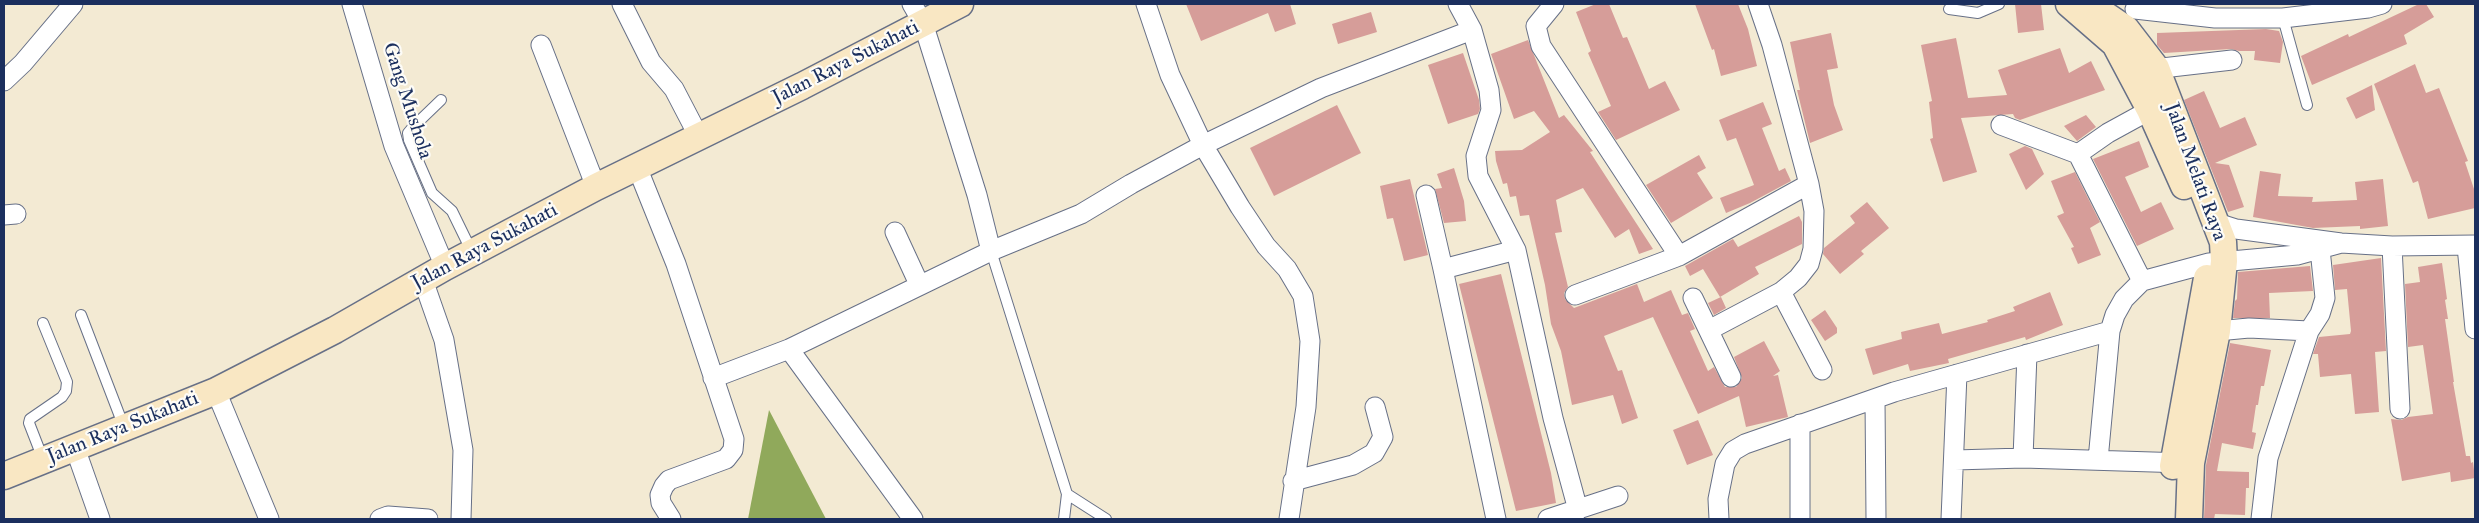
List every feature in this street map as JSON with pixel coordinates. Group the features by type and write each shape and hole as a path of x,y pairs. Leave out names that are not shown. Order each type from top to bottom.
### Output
{"street":[{"path":"4,81 73,4"},
{"name":"Gang Mushola","path":"352,4 394,146 445,267"},
{"path":"622,4 651,62 674,89 699,137"},
{"name":"Jalan Raya Sukahati","path":"4,476 216,391 335,330 472,252 596,187 699,137 918,13 960,4"},
{"path":"1146,4 1170,74 1203,145 1240,207 1266,246 1287,269 1303,296 1310,341 1306,407 1293,481 1289,519"},
{"path":"1458,4 1472,30 1489,90 1491,110 1476,156 1478,176 1516,250 1553,418 1578,510"},
{"path":"1554,4 1536,26 1541,46 1678,256"},
{"path":"1709,330 1781,292 1798,278 1808,264 1813,249 1814,211 1809,184 1772,45 1758,4"},
{"name":"Jalan Melati Raya","path":"2069,4 2128,21"},
{"name":"Jalan Melati Raya","path":"2089,4 2128,21 2144,70 2217,223 2223,242 2217,262 2171,519"},
{"path":"2128,21 2283,18 2319,9 2368,8 2382,4"},
{"path":"918,13 977,195 991,251"},
{"path":"713,378 789,349 918,284 991,251 1081,214 1203,145 1321,88 1472,30"},
{"path":"541,45 596,187"},
{"path":"2144,70 2232,60"},
{"name":"Jalan Melati Raya","path":"2144,70 2150,110 2194,209 2203,234 2217,262 2217,331 2182,462 2189,519"},
{"path":"2078,154 2108,133 2150,110"},
{"path":"2001,125 2078,154 2142,281"},
{"path":"637,167 676,264 734,439 734,450 726,458 669,480 660,494 661,503 671,519"},
{"path":"1575,295 1678,256 1809,184"},
{"path":"1426,195 1496,519"},
{"path":"2217,223 2236,229 2341,243 2392,246 2471,245 2475,329"},
{"path":"895,232 918,284"},
{"path":"2098,460 2110,331 2115,315 2124,299 2142,281 2217,262 2297,255 2341,243"},
{"path":"2392,246 2400,409"},
{"path":"2261,519 2268,458 2309,331 2320,314 2325,298 2320,249"},
{"path":"1443,269 1516,250"},
{"path":"423,280 444,340 463,450 461,519"},
{"path":"1781,292 1822,370"},
{"path":"1694,298 1731,377"},
{"path":"2217,331 2249,328 2309,331"},
{"path":"1718,519 1718,499 1725,464 1733,451 1745,444 1875,399 2110,331"},
{"path":"789,349 913,519"},
{"path":"2023,458 2027,354"},
{"path":"1951,519 1955,460 1957,374"},
{"path":"216,391 268,519"},
{"path":"1875,399 1876,519"},
{"path":"1293,481 1353,465 1374,453 1383,437 1375,407"},
{"path":"1800,424 1800,519"},
{"path":"75,448 100,519"},
{"path":"1955,460 2023,458 2182,462"},
{"path":"1548,519 1618,496"},
{"path":"380,519 388,516 428,519"}],"lane":[{"path":"1950,10 1978,13 1999,4"},
{"path":"2283,18 2307,105"},
{"path":"441,100 408,133 409,140 432,193 452,211 472,252"},
{"path":"991,251 1067,494 1064,519"},
{"path":"81,315 124,427"},
{"path":"43,460 29,423 30,419 62,396 66,391 67,382 44,323"},
{"path":"1067,494 1106,519"}],"green space":[{"path":"769,410 826,519 748,519"}],"building":[{"path":"1186,4 1290,4 1296,24 1275,32 1268,13 1201,41"},
{"path":"1596,4 1609,4 1623,38 1627,37 1649,89 1665,81 1680,110 1616,140 1598,112 1611,106 1588,53 1591,51 1576,12"},
{"path":"1695,4 1738,4 1748,29 1757,66 1721,76 1714,49 1712,50"},
{"path":"2015,4 2041,4 2044,30 2018,33"},
{"path":"2419,4 2426,4 2434,17 2404,35 2407,44 2312,85 2301,56 2348,34 2349,37"},
{"path":"1371,12 1377,32 1338,44 1332,24"},
{"path":"2266,29 2279,31 2283,42 2280,63 2254,60 2255,51 2231,49 2164,53 2157,45 2157,33"},
{"path":"1831,33 1838,68 1827,70 1834,105 1843,130 1810,143 1797,90 1800,90 1790,42"},
{"path":"1956,38 1968,98 2007,95 1998,70 2060,48 2069,73 2091,61 2105,90 2020,120 2015,118 2013,114 1961,118 1977,172 1943,182 1930,139 1933,138 1929,102 1932,101 1921,45"},
{"path":"1528,40 1559,118 1564,115 1593,151 1590,152 1653,249 1639,254 1629,229 1615,238 1583,188 1556,200 1562,232 1555,233 1568,287 1564,293 1565,299 1574,308 1637,284 1644,302 1671,290 1682,315 1688,313 1695,329 1690,331 1708,371 1714,367 1725,387 1736,387 1742,378 1734,357 1764,341 1780,371 1773,376 1778,375 1788,417 1746,427 1739,396 1698,414 1653,317 1604,336 1618,371 1622,370 1638,418 1622,424 1613,395 1572,405 1561,351 1551,324 1545,285 1529,215 1520,216 1516,196 1510,197 1507,183 1503,184 1496,161 1495,151 1522,150 1550,132 1534,111 1514,119 1491,54"},
{"path":"1463,53 1479,100 1480,109 1478,114 1448,124 1428,65"},
{"path":"2415,64 2426,93 2439,88 2468,161 2465,162 2475,192 2475,208 2428,219 2418,181 2413,183 2374,84"},
{"path":"2372,85 2375,110 2356,119 2346,98"},
{"path":"2204,91 2220,128 2245,117 2257,145 2215,163 2229,165 2244,207 2228,212 2184,100"},
{"path":"1763,102 1772,124 1762,128 1779,171 1785,168 1791,181 1750,203 1726,213 1720,198 1754,185 1736,138 1727,141 1719,120"},
{"path":"1337,105 1361,153 1274,196 1250,148"},
{"path":"2086,115 2096,127 2077,141 2064,126"},
{"path":"2139,141 2149,167 2125,177 2141,212 2161,202 2174,229 2137,246 2093,159"},
{"path":"2025,146 2032,149 2044,174 2026,190 2009,154"},
{"path":"1699,155 1706,168 1697,173 1713,198 1671,223 1646,185"},
{"path":"1454,168 1464,201 1466,221 1444,223 1435,189 1442,188 1437,174"},
{"path":"2260,171 2281,174 2278,196 2313,197 2312,202 2357,200 2355,182 2383,179 2388,226 2360,229 2360,226 2313,228 2253,217"},
{"path":"2075,172 2100,222 2090,228 2101,255 2078,264 2071,248 2074,247 2057,216 2064,213 2051,181"},
{"path":"1410,179 1428,255 1404,261 1393,218 1387,219 1380,186"},
{"path":"1867,202 1889,228 1861,251 1864,254 1840,274 1823,254 1824,248 1855,223 1850,216"},
{"path":"1799,216 1802,222 1802,244 1755,267 1759,274 1720,297 1703,269 1690,276 1685,266 1733,239 1738,247"},
{"path":"2381,258 2386,351 2375,352 2379,412 2355,414 2351,374 2320,377 2318,354 2313,354 2319,337 2350,334 2351,331 2347,289 2335,290 2333,265"},
{"path":"2442,263 2447,299 2445,300 2448,319 2445,319 2453,382 2466,456 2470,456 2471,463 2473,462 2475,478 2451,482 2450,472 2402,481 2391,419 2401,420 2408,417 2433,414 2423,345 2408,347 2405,284 2420,282 2418,267"},
{"path":"2310,266 2313,291 2269,293 2270,318 2233,318 2235,301 2237,299 2238,272"},
{"path":"1501,274 1551,473 1556,503 1516,511 1459,284"},
{"path":"2050,292 2063,325 2026,340 2025,337 1948,359 1949,363 1910,371 1908,364 1873,375 1865,349 1902,339 1901,332 1939,323 1942,334 1988,322 1987,320 2015,311 2013,307"},
{"path":"1721,297 1726,308 1714,315 1708,303"},
{"path":"1825,310 1837,328 1837,333 1825,341 1811,320"},
{"path":"2230,343 2271,350 2264,386 2261,386 2258,405 2256,405 2252,432 2256,433 2253,449 2222,443 2217,471 2249,472 2249,488 2246,488 2245,515 2215,514 2214,519 2204,519 2206,465"},
{"path":"1698,420 1713,455 1687,465 1673,430"}]}
